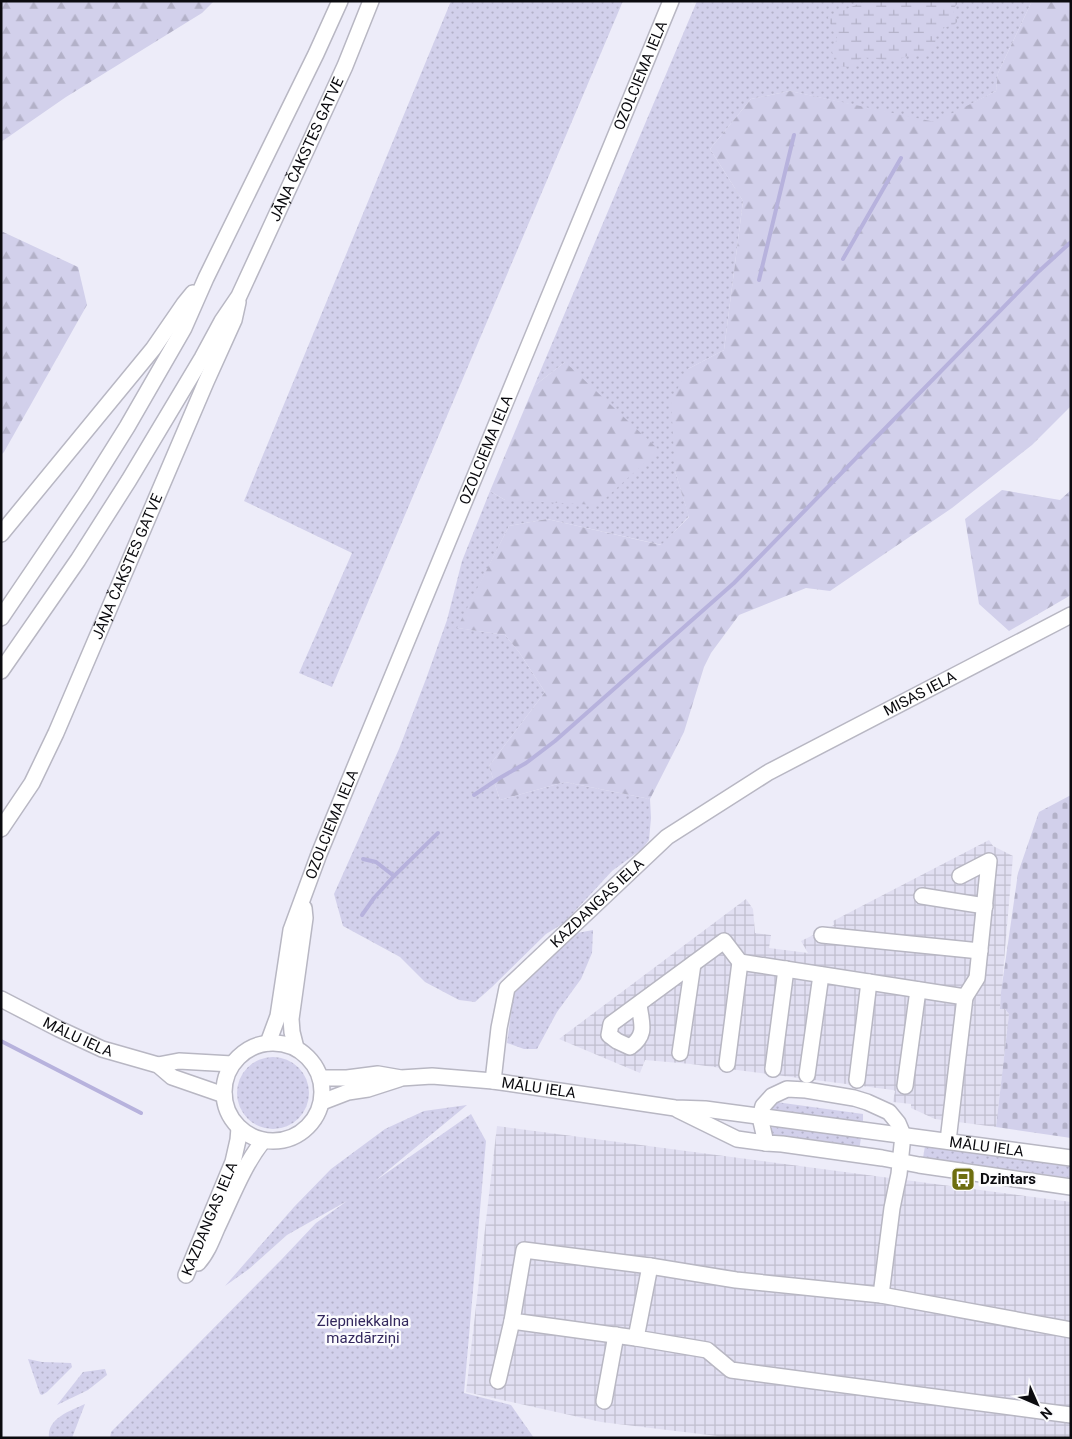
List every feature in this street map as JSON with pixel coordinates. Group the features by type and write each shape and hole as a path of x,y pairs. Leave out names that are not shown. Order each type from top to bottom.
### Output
{"street":[{"path":"1,618 80,502 127,427 184,328 206,278 340,1"},
{"name":"JĀŅA ČAKSTES GATVE","path":"1,671 78,560 119,496 202,358 222,320 239,296 346,66 371,1"},
{"name":"OZOLCIEMA IELA","path":"268,1043 278,1016 291,930 319,854 671,1"},
{"path":"1,534 153,349 184,304 206,278"},
{"name":"JĀŅA ČAKSTES GATVE","path":"1,829 32,783 56,733 234,320 239,296"},
{"name":"MISAS IELA","path":"769,772 1071,615"},
{"name":"KAZDANGAS IELA","path":"493,1081 499,1028 507,988 667,837 769,772"},
{"path":"948,1141 965,998 977,978 989,861 960,876"},
{"path":"922,896 985,906"},
{"name":"OZOLCIEMA IELA","path":"296,1048 291,1019 305,918 303,899"},
{"path":"822,935 980,951"},
{"path":"638,1004 724,941 740,962 965,998"},
{"path":"727,1064 740,962"},
{"path":"680,1053 693,964"},
{"path":"773,1069 786,969"},
{"path":"807,1075 821,975"},
{"path":"857,1080 869,982"},
{"path":"905,1086 918,990"},
{"name":"MĀLU IELA","path":"1,999 102,1049 158,1065 172,1077 224,1095"},
{"path":"268,1043 282,1043 296,1048 312,1061 321,1078 323,1090 322,1102 316,1116 306,1129 294,1137 278,1142 263,1141 250,1136 239,1128 231,1119 226,1108 224,1095 225,1079 232,1064 242,1053 254,1046 268,1043"},
{"name":"MĀLU IELA","path":"158,1065 180,1061 232,1064"},
{"name":"MĀLU IELA","path":"321,1078 347,1078 378,1074 401,1078 432,1076 493,1081 675,1108 705,1109 1071,1158"},
{"name":"MĀLU IELA","path":"322,1102 348,1092 368,1089 401,1078"},
{"path":"766,1143 760,1117 763,1106 772,1096 787,1089 806,1090 854,1098 889,1112 898,1122 903,1135 881,1295"},
{"name":"MĀLU IELA","path":"675,1108 737,1139 1071,1186"},
{"name":"KAZDANGAS IELA","path":"239,1128 233,1162 186,1274 205,1252 246,1168 263,1141"},
{"path":"498,1381 512,1321 524,1250 650,1266 736,1280 881,1295 1071,1330"},
{"path":"636,1338 650,1266"},
{"path":"512,1321 707,1350 731,1370 1071,1414"},
{"path":"604,1401 616,1335"}],"shaded area":[{"path":"989,840 993,846 1013,856 1000,1008 1005,1009 1009,1014 996,1127 935,1119 911,1108 911,1104 893,1102 895,1091 893,1090 691,1064 645,1060 640,1073 559,1039 746,899 753,909 755,933 771,935 769,948 808,953 801,941 834,925 833,921"},
{"name":"Dzintars","path":"497,1126 1071,1202 1071,1438 734,1438 601,1422 466,1392"}],"green space":[{"path":"1,1 214,1 202,13 66,97 1,142"},
{"path":"451,1 623,1 332,687 299,673 352,553 244,501"},
{"path":"697,1 1032,1 998,73 996,91 935,123 790,91 751,99 710,149 743,201 724,350 688,369 675,471 689,516 662,545 547,519 509,526 458,628 505,635 519,652 545,692 489,766 500,800 565,782 650,799 649,840 642,849 612,871 564,923 546,934 475,1002 459,1000 425,982 400,957 343,926 334,894 399,749 447,620 462,561 490,491 505,500 565,362 534,386"},
{"path":"865,1 965,1 958,3 953,9 958,21 953,26 937,31 934,49 926,56 911,54 890,60 866,58 847,67 834,64 832,52 837,37 828,17"},
{"path":"1032,1 1071,1 1071,406 1032,445 952,508 830,591 806,588 739,615 711,653 704,667 684,732 650,799 565,782 500,800 489,766 545,692 519,652 505,635 457,628 509,526 547,519 661,545 689,517 675,471 671,401 688,369 724,350 743,201 710,149 751,99 790,91 935,122 996,91 998,73"},
{"path":"1,231 78,267 87,305 1,455"},
{"path":"565,362 659,450 598,505 505,500 490,491 534,386"},
{"path":"1002,490 1060,500 1071,490 1071,595 1009,631 979,604 965,519"},
{"path":"1071,795 1071,1138 996,1127 1009,1014 1005,1009 1000,1009 1001,992 1018,873 1039,812"},
{"path":"593,930 592,953 581,979 557,1012 537,1049 524,1049 507,1043 514,990 572,934"},
{"path":"273,1057 293,1063 303,1073 309,1093 303,1113 293,1123 273,1129 253,1123 243,1113 237,1093 243,1073 253,1063"},
{"path":"776,1102 863,1114 863,1123 771,1112 770,1110"},
{"name":"Ziepniekkalna mazdārziņi","path":"467,1105 375,1181 471,1114 486,1141 464,1393 511,1405 534,1438 110,1438 111,1432 316,1223 347,1201 287,1235 249,1269 225,1286 294,1207 331,1169 385,1129 424,1111"},
{"path":"773,1126 861,1138 859,1150 777,1138 772,1135 770,1130"},
{"path":"925,1146 1071,1166 1071,1178 923,1158"},
{"path":"28,1359 42,1362 71,1363 72,1367 42,1395 40,1394"},
{"path":"105,1369 107,1375 88,1390 57,1405 83,1372"},
{"path":"85,1404 72,1438 49,1438 49,1431 56,1420"}],"waterway":[{"path":"759,280 794,135"},
{"path":"843,259 901,158"},
{"path":"474,795 526,763 555,741 734,583 1037,273 1071,242"},
{"path":"363,859 376,862 394,876 438,833"},
{"path":"362,915 374,898 394,876"},
{"path":"1,1041 141,1113"}],"place":[{"name":"Dzintars","path":"963,1179"}]}
